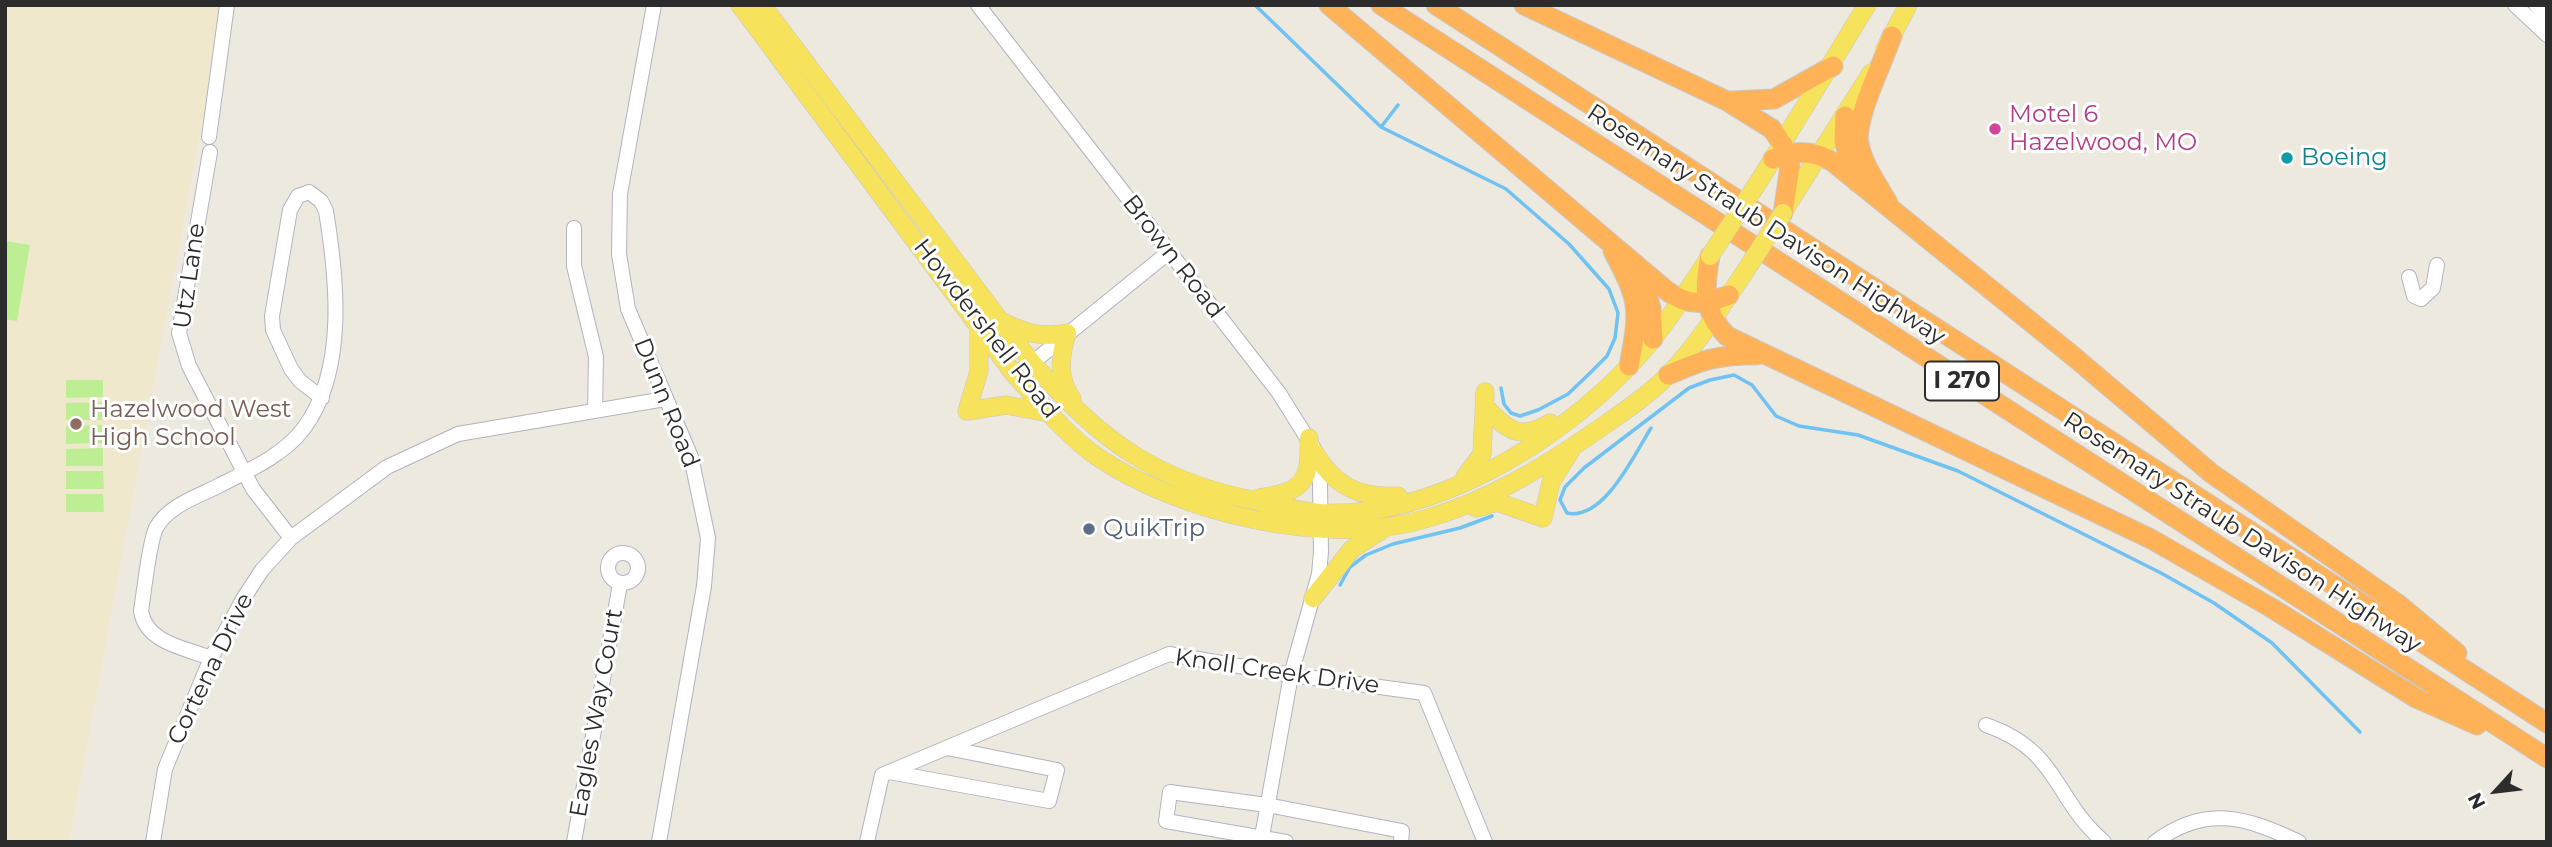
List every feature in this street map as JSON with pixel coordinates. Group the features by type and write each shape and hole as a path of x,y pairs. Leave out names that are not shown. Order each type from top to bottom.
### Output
{"highway":[{"path":"1329,5 1634,264 1681,300 1709,311"},
{"name":"Rosemary Straub Davison Highway","path":"1381,5 2545,757"},
{"name":"Rosemary Straub Davison Highway","path":"1436,5 2547,723"},
{"path":"1524,5 1727,101 1763,122 1790,166 1787,202"},
{"path":"1892,36 1864,108 1858,132 1864,158 1894,213"},
{"path":"1727,101 1774,99 1833,66"},
{"path":"1845,116 1844,141 1858,183"},
{"path":"1781,152 1820,156 1833,162 2073,356 2211,473 2398,604 2519,705"},
{"path":"1607,241 1636,298 1638,314 1629,366"},
{"path":"1710,256 1704,293 1709,311 1727,336 2151,539 2270,607 2416,698 2545,757"},
{"path":"1634,264 1649,299 1653,339"},
{"path":"1709,311 1729,295"},
{"path":"1668,375 1720,355 1762,355"}],"main road":[{"name":"Howdershell Road","path":"740,5 1014,374 1049,412 1094,454 1161,493 1228,514 1320,520"},
{"name":"Howdershell Road","path":"761,5 1032,363 1086,419 1135,456 1190,481 1320,520"},
{"path":"1320,520 1418,501 1452,488 1538,441 1601,392 1629,366 1653,339 1681,300 1781,152 1867,5"},
{"path":"1729,295 1845,116 1908,5"},
{"path":"1320,520 1396,524 1423,520 1459,508 1519,479 1577,444 1643,397 1668,375 1709,311"},
{"path":"997,318 1036,334 1051,336 1067,333 1060,358 1062,376 1068,395 1086,419"},
{"path":"978,323 979,371 967,411 1006,405 1049,412"},
{"path":"1452,488 1474,469 1482,454 1486,401 1505,426 1521,433 1535,431 1580,401 1601,392"},
{"path":"1459,508 1474,508 1497,502 1544,518 1551,482 1577,444"},
{"path":"1247,499 1279,495 1300,486 1309,468 1312,445"},
{"path":"1312,445 1334,478 1352,491 1376,497 1400,495 1418,501"},
{"path":"1313,598 1352,548 1396,524"}],"street":[{"name":"Utz Lane","path":"227,5 209,145 179,333 189,366 244,472 262,504 291,538"},
{"name":"Dunn Road","path":"654,5 620,194 619,254 628,309 691,457 705,517 708,561 659,842"},
{"name":"Brown Road","path":"978,5 1279,393 1312,445 1320,520 1320,574 1291,675 1261,840"},
{"path":"2515,5 2547,35"},
{"path":"2536,5 2547,17"},
{"path":"211,658 150,634 143,624 143,597 156,529 165,517 290,443 304,428 322,398 337,287 327,211 321,201 309,192 298,196 290,210 272,316 277,341 291,369 300,381 322,398"},
{"path":"574,228 574,267 596,356 595,411"},
{"path":"1014,374 1032,363 1169,252"},
{"path":"2409,277 2414,296 2421,299 2433,288 2437,265"},
{"name":"Cortena Drive","path":"153,842 157,800 165,769 211,658 262,570 291,538 387,467 458,434 665,399"},
{"name":"Eagles Way Court","path":"574,842 620,584"},
{"name":"Knoll Creek Drive","path":"889,772 1169,654 1291,675 1424,693 1485,842"},
{"path":"1986,725 2018,739 2042,759 2071,805 2104,842"},
{"path":"867,842 882,775 889,772 1049,801 1057,770 945,748"},
{"path":"1286,842 1261,840 1166,821 1170,792 1267,805 1402,831 1401,842"},
{"path":"2155,842 2180,826 2224,817 2244,818 2299,842"}],"shaded area":[{"name":"Hazelwood West High School","path":"5,5 224,5 69,842 5,842"}],"green space":[{"path":"5,241 30,245 17,321 5,319"},
{"path":"66,380 103,380 103,397 66,398"},
{"path":"103,402 103,420 66,420 66,403"},
{"path":"103,425 104,443 66,444 66,426"},
{"path":"103,448 103,466 66,466 66,449"},
{"path":"66,471 103,471 104,489 66,489"},
{"path":"66,494 103,494 104,512 66,512"}],"waterway":[{"path":"1255,5 1381,127 1506,189 1569,244 1609,289 1618,313 1615,338 1607,356 1568,394 1520,416 1511,413 1504,404 1501,388"},
{"path":"1381,127 1398,105"},
{"path":"1651,428 1627,469 1605,497 1581,513 1567,513 1560,500 1565,487 1584,468 1689,388 1734,375 1752,385 1776,416 1799,426 1858,435 1958,471 2161,573 2214,603 2272,643 2360,732"},
{"path":"1340,585 1350,567 1366,555 1393,544 1460,528 1492,516"}],"place":[{"name":"Motel 6 Hazelwood, MO","path":"1995,129"},
{"name":"Boeing","path":"2287,158"},
{"name":"Hazelwood West High School","path":"76,424"},
{"name":"QuikTrip","path":"1089,529"}]}
